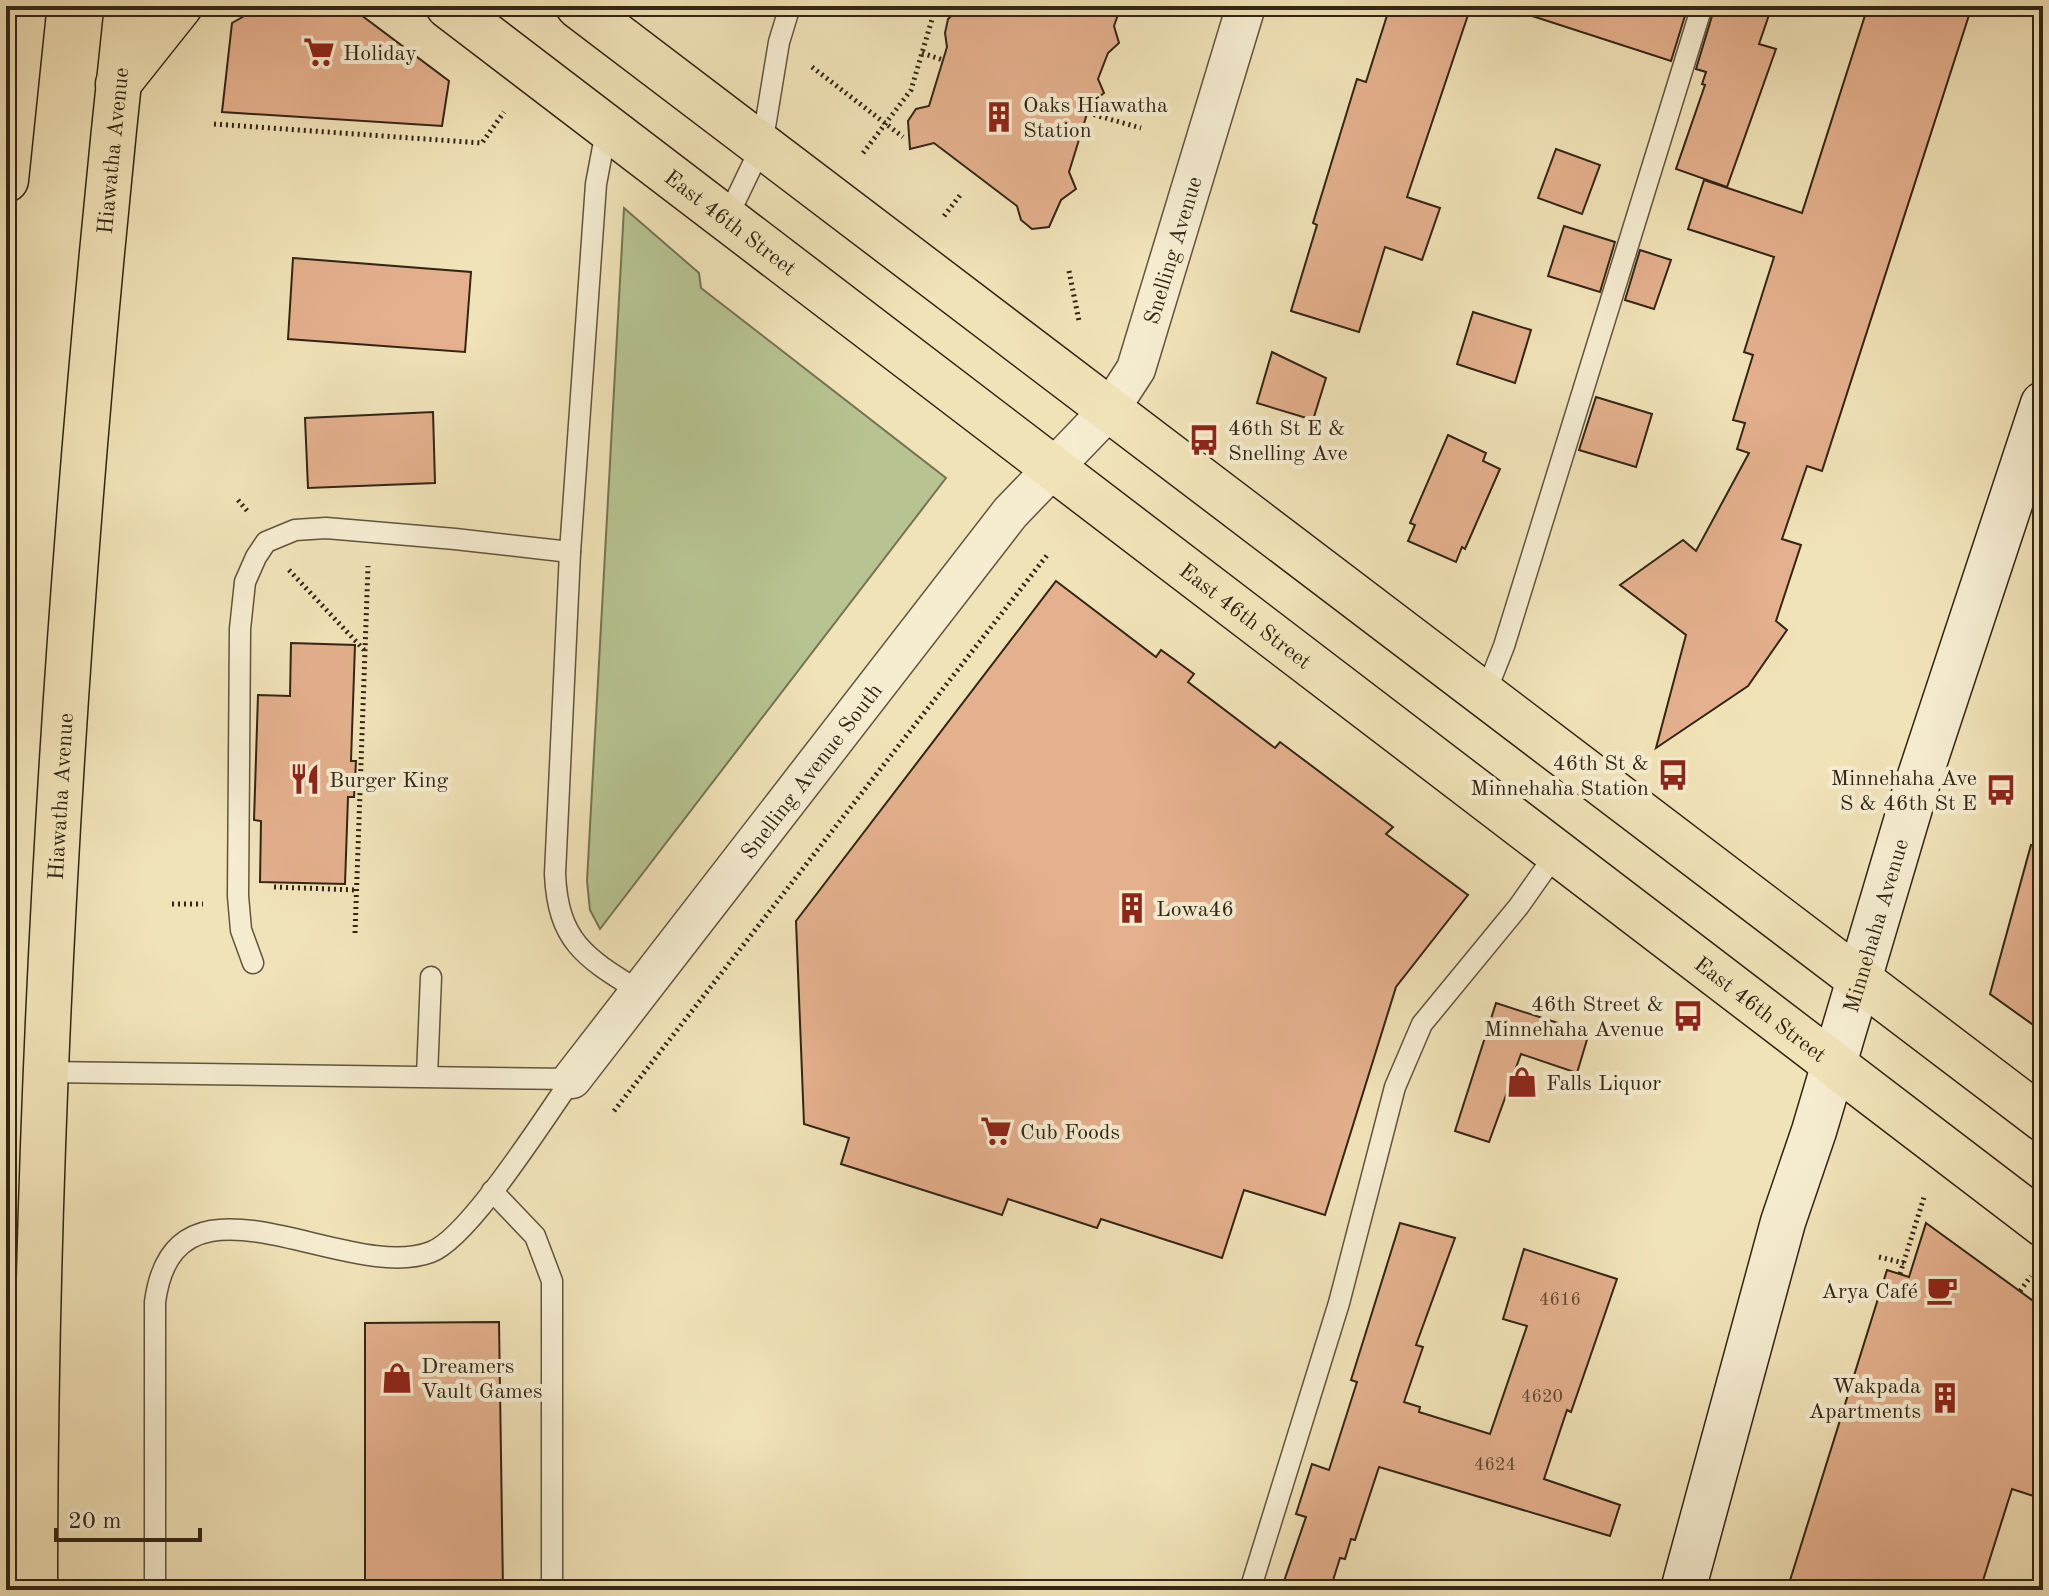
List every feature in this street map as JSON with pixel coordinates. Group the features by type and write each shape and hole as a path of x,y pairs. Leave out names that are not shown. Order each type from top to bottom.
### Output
{"main road":[{"path":"6,180 24,6"},
{"name":"Hiawatha Avenue","path":"35,1590 45,1072 79,497 127,6"},
{"path":"118,84 180,6"},
{"path":"578,6 2043,1119"},
{"name":"East 46th Street","path":"471,17 607,126 2043,1224"},
{"name":"Minnehaha Avenue","path":"1683,1590 1783,1222 1834,1064 1915,791 2043,404"}],"street":[{"name":"Snelling Avenue","path":"1052,467 1110,409 1136,369 1246,6"},
{"name":"Snelling Avenue South","path":"572,1079 1000,525 1052,467"}],"lane":[{"path":"727,218 762,145 779,42 790,6"},
{"path":"1485,694 1504,646 1702,6"},
{"path":"607,126 596,184 570,552 556,904 568,932 590,960 639,991"},
{"path":"253,963 241,930 238,896 240,629 245,582 266,542 295,530 326,528 570,552"},
{"path":"1250,1590 1339,1303 1395,1087 1422,1024 1519,906 1557,852"},
{"path":"427,1076 431,977"},
{"path":"45,1072 572,1079"},
{"path":"155,1590 155,1302 159,1275 174,1252 192,1236 220,1228 249,1229 396,1258 433,1252 470,1222 572,1079"},
{"path":"492,1191 535,1236 552,1281 552,1590"}],"path":[{"path":"863,153 911,90 936,6"},
{"path":"779,42 903,137"},
{"path":"922,53 943,60"},
{"path":"214,124 482,143 504,112"},
{"path":"1088,113 1141,128"},
{"path":"944,216 961,194"},
{"path":"1069,271 1079,321"},
{"path":"238,500 257,522 272,553 365,651"},
{"path":"355,933 368,553"},
{"path":"614,1111 1048,554"},
{"path":"1900,1274 1925,1194"},
{"path":"1879,1257 1904,1263"},
{"path":"2020,1291 2031,1276"}],"green space":[{"path":"624,208 699,273 701,288 946,478 600,929 590,910 587,881"}],"building":[{"name":"Holiday","path":"262,6 349,6 449,81 442,126 222,112 232,23"},
{"name":"Oaks Hiawatha Station","path":"962,6 1121,6 1114,26 1119,43 1108,53 1098,79 1104,93 1090,104 1069,172 1076,189 1061,200 1049,227 1032,229 1021,220 1017,206 934,143 910,149 908,121 916,109 929,106 947,47 945,33 948,19"},
{"path":"1390,6 1471,6 1407,197 1440,208 1422,260 1385,247 1359,332 1291,311 1317,225 1313,223 1357,79 1366,82"},
{"path":"1527,6 1688,6 1671,61 1526,14"},
{"path":"1715,6 1772,6 1759,44 1776,49 1727,187 1676,169 1705,85 1702,84 1706,72 1696,69"},
{"path":"1868,6 1972,6 1822,471 1807,466 1782,539 1801,545 1776,621 1787,630 1748,686 1656,748 1686,635 1620,585 1683,540 1696,551 1749,453 1737,449 1745,423 1733,420 1753,355 1744,352 1774,257 1688,229 1704,180 1802,213"},
{"path":"1556,149 1600,165 1582,214 1538,198"},
{"path":"1564,226 1615,242 1600,292 1548,276"},
{"path":"1640,250 1671,260 1654,309 1625,300"},
{"path":"293,258 471,272 465,352 288,339"},
{"path":"1473,312 1531,330 1515,383 1457,364"},
{"path":"1272,352 1326,378 1313,420 1257,403"},
{"path":"1596,397 1652,414 1636,467 1579,450"},
{"path":"433,412 435,483 308,488 305,418"},
{"path":"1448,435 1486,453 1483,461 1500,469 1465,549 1462,547 1456,562 1408,541 1415,525 1410,523"},
{"name":"Lowa46","path":"1056,581 1156,657 1161,650 1194,674 1188,682 1275,748 1280,742 1393,827 1386,834 1468,895 1396,987 1325,1215 1244,1190 1222,1258 1101,1219 1097,1228 1008,1199 1002,1215 841,1164 849,1138 804,1124 796,921"},
{"name":"Burger King","path":"291,643 355,645 351,761 356,761 354,797 348,797 345,884 260,882 261,821 254,820 258,695 290,696"},
{"path":"2031,845 2043,847 2043,1032 1990,994"},
{"path":"1496,1003 1589,1033 1577,1073 1521,1054 1489,1142 1455,1131"},
{"path":"1400,1223 1455,1238 1416,1345 1423,1347 1404,1402 1420,1407 1419,1412 1490,1434 1527,1326 1503,1319 1524,1249 1617,1279 1544,1479 1620,1505 1610,1536 1379,1467 1355,1540 1351,1539 1345,1559 1340,1558 1330,1590 1281,1590 1306,1517 1296,1514 1312,1464 1329,1470 1357,1382 1351,1380"},
{"name":"Wakpada Apartments","path":"1926,1223 2043,1308 2043,1499 2012,1489 1980,1590 1787,1590 1887,1270 1909,1277"},
{"path":"499,1322 503,1590 365,1590 365,1323"}],"place":[{"name":"Holiday","path":"319,52"},
{"name":"Oaks Hiawatha Station","path":"999,117"},
{"name":"46th St E & Snelling Ave","path":"1204,440"},
{"name":"46th St & Minnehaha Station","path":"1673,775"},
{"name":"Burger King","path":"305,779"},
{"name":"Minnehaha Ave S & 46th St E","path":"2001,790"},
{"name":"Lowa46","path":"1132,908"},
{"name":"46th Street & Minnehaha Avenue","path":"1688,1016"},
{"name":"Falls Liquor","path":"1522,1082"},
{"name":"Cub Foods","path":"996,1131"},
{"name":"Arya Café","path":"1942,1290"},
{"name":"Dreamers Vault Games","path":"397,1378"},
{"name":"Wakpada Apartments","path":"1945,1398"}]}
